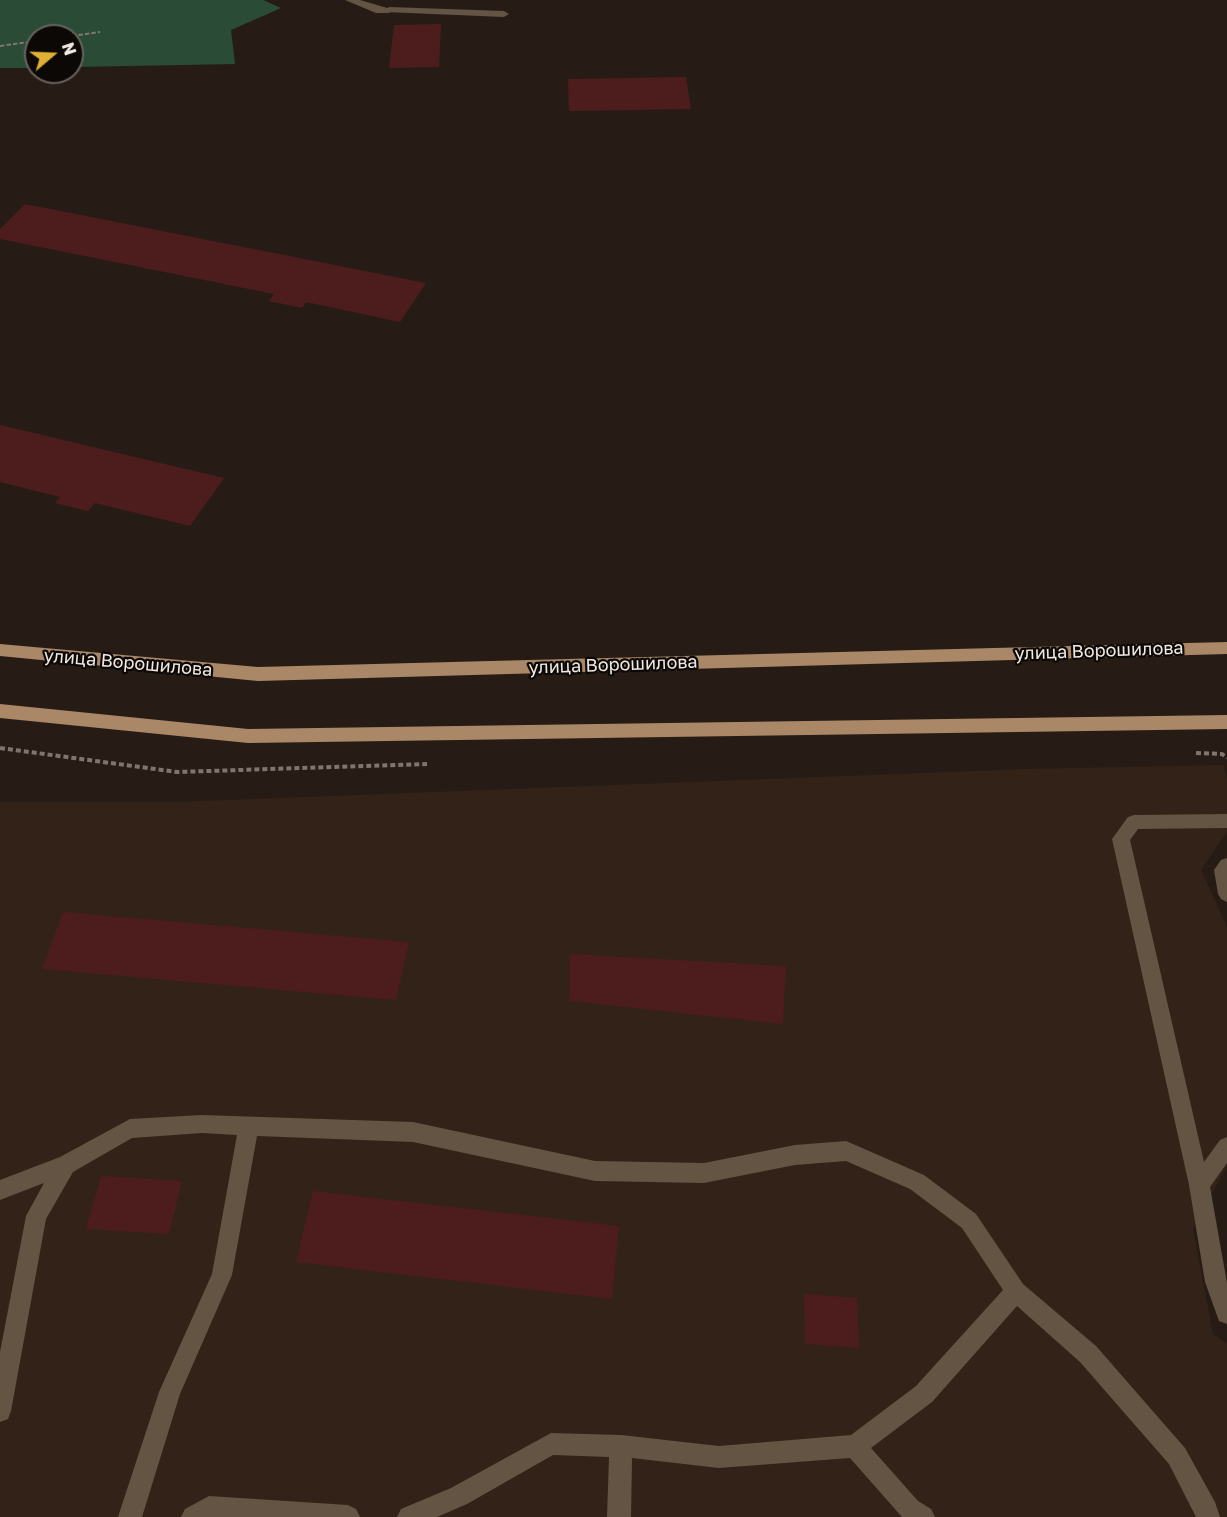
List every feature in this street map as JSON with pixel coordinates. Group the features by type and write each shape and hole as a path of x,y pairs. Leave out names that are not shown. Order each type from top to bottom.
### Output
{"main road":[{"name":"улица Ворошилова","path":"0,650 258,674 1227,648"},
{"path":"0,711 248,736 1227,722"}],"street":[{"path":"350,0 376,10 389,10"}],"lane":[{"path":"389,10 504,14"},
{"path":"1227,821 1134,822 1121,839 1199,1185 1216,1282 1227,1313"},
{"path":"1227,865 1223,870 1227,894"},
{"path":"0,1190 66,1165 130,1129 202,1124 413,1132 595,1171 704,1173 795,1155 846,1150 917,1182 969,1221 1016,1291 1088,1354 1177,1456 1207,1510 1208,1517"},
{"path":"130,1517 170,1392 222,1275 249,1125"},
{"path":"1199,1185 1227,1147"},
{"path":"0,1411 36,1216 66,1165"},
{"path":"409,1517 459,1496 551,1444 621,1446 719,1457 855,1446 924,1394 1016,1291"},
{"path":"619,1517 621,1446"},
{"path":"855,1446 910,1509 923,1517"},
{"path":"193,1517 209,1508 348,1517"}],"path":[{"path":"84,34 100,32"},
{"path":"0,46 24,43"}],"shaded area":[{"path":"1223,765 1227,778 1227,831 1201,870 1227,927 1227,1166 1193,1229 1213,1334 1227,1344 1227,1517 0,1517 0,802 177,802 1025,769"}],"green space":[{"path":"0,0 263,0 281,8 231,30 235,64 84,67 84,24 24,24 24,68 0,68"}],"building":[{"path":"441,24 439,67 389,68 394,25"},
{"path":"686,77 691,109 569,111 568,79"},
{"path":"25,204 426,283 400,322 306,302 302,308 269,301 274,294 0,239 0,229"},
{"path":"0,425 224,478 190,526 95,503 88,511 55,503 60,497 0,482"},
{"path":"63,912 409,942 396,1000 42,969"},
{"path":"570,954 786,966 783,1024 569,1001"},
{"path":"101,1176 182,1181 169,1234 86,1229"},
{"path":"313,1191 619,1226 612,1299 296,1262"},
{"path":"804,1294 857,1298 859,1348 805,1344"}]}
